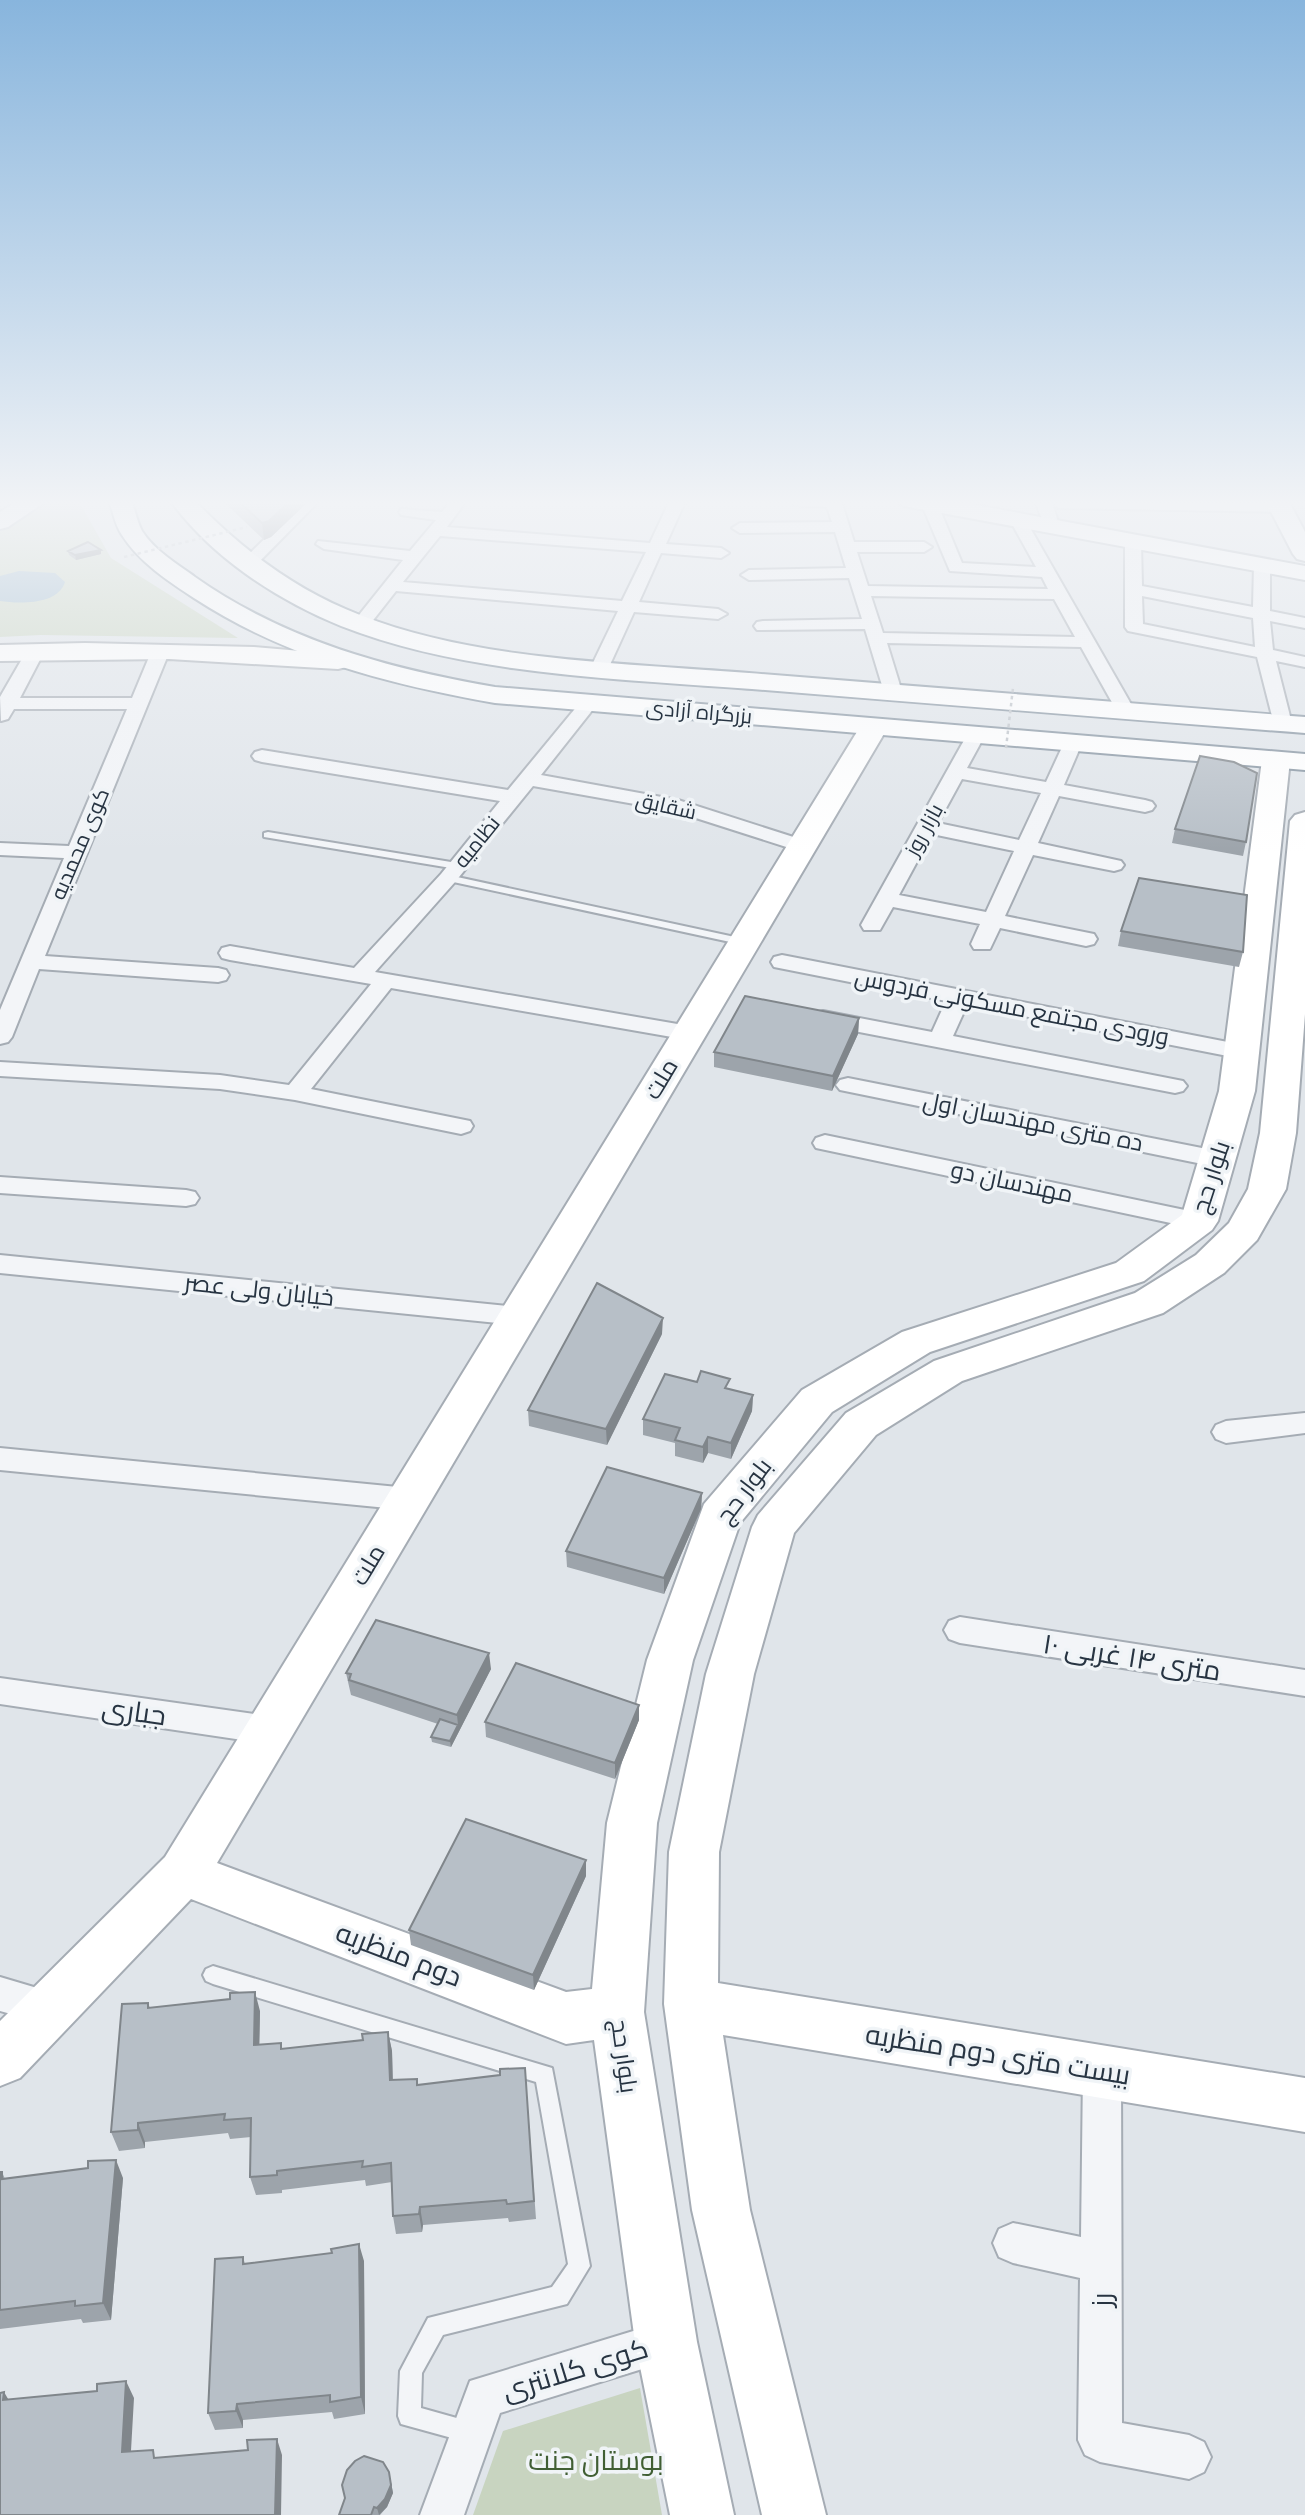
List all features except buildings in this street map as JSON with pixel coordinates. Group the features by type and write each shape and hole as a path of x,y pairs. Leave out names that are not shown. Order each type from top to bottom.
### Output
{"main road":[{"name":"بزرگراه آزادی","path":"240,617 338,661 423,683 495,695 589,703 1126,711 1291,756"},
{"name":"بزرگراه آزادی","path":"343,617 394,636 494,657 884,709 976,735 1291,756"},
{"path":"0,653 244,642 258,639 245,621"},
{"path":"0,644 162,646 338,661"},
{"name":"ملت","path":"0,2059 183,1872 884,709"},
{"name":"بلوار حج","path":"794,2515 720,2210 691,2004 694,1852 730,1674 774,1527 861,1424 948,1371 1149,1303 1210,1264 1244,1231 1268,1189 1278,1133 1278,1058 1291,756"},
{"name":"بلوار حج","path":"702,2515 666,2342 617,2012 632,1823 670,1660 720,1516 817,1401 916,1342 1130,1272 1199,1221 1237,1091 1278,1058 1305,821"},
{"path":"757,1472 802,1494"},
{"name":"دوم منظریه","path":"183,1872 566,2018 617,2012"},
{"name":"بیست متری دوم منظریه","path":"691,2004 1305,2105"}],"street":[{"path":"361,624 366,617"},
{"path":"598,669 623,617"},
{"path":"871,617 875,631 884,709"},
{"path":"1073,617 1126,711"},
{"path":"1133,617 1133,627 1305,662"},
{"path":"1261,617 1265,654 1291,756"},
{"path":"1274,617 1305,623"},
{"path":"763,626 1087,642"},
{"name":"کوی محمدیه","path":"0,1037 7,1005 31,962 162,646"},
{"path":"3,708 35,652"},
{"name":"نظامیه","path":"359,976 453,872 589,703"},
{"path":"3,708 138,704"},
{"name":"بازار روز","path":"872,925 976,735"},
{"path":"982,944 1073,743"},
{"path":"262,756 513,797"},
{"path":"956,772 1145,806"},
{"name":"شقایق","path":"528,779 678,806 802,846"},
{"path":"926,827 1114,865"},
{"path":"0,849 77,853"},
{"path":"886,898 1086,939"},
{"name":"ملت","path":"230,953 689,1033"},
{"path":"31,962 218,975"},
{"name":"ورودی مجتمع مسکونی فردوس","path":"782,962 1278,1058"},
{"path":"295,1093 385,981"},
{"path":"939,1041 959,997"},
{"path":"806,1015 1175,1086"},
{"path":"0,1069 220,1082 295,1093 461,1126"},
{"name":"ده متری مهندسان اول","path":"848,1085 1217,1159"},
{"name":"مهندسان دو","path":"825,1143 1199,1221"},
{"path":"0,1185 186,1198"},
{"name":"خیابان ولی عصر","path":"0,1264 518,1316"},
{"path":"1226,1432 1305,1423"},
{"path":"0,1459 408,1499"},
{"name":"۱۰ متری ۱۴ غربی","path":"960,1630 1305,1684"},
{"name":"جباری","path":"0,1691 269,1730"},
{"path":"0,1994 51,2008"},
{"name":"رز","path":"1102,2071 1100,2440 1189,2457"},
{"path":"1013,2244 1101,2262"},
{"name":"کوی کلانتری","path":"442,2515 485,2396 666,2342"}],"lane":[{"path":"268,835 453,872 744,942"},
{"path":"213,1975 545,2075 579,2266 559,2297 436,2326 411,2371 409,2416 472,2433"}],"path":[{"path":"1006,748 1013,688"}],"green space":[{"path":"0,617 205,617 238,638 41,635 0,637"},
{"name":"بوستان جنت","path":"640,2388 662,2515 473,2515 503,2431"}]}
